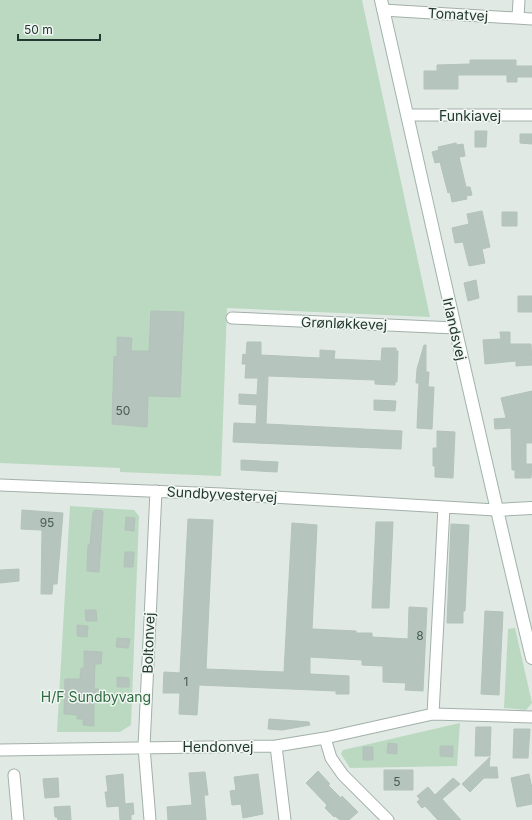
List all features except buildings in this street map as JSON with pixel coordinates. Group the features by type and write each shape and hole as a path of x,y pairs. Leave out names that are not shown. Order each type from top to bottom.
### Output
{"street":[{"path":"518,18 519,0"},
{"name":"Tomatvej","path":"382,5 532,19"},
{"name":"Irlandsvej","path":"382,5 496,510 532,658"},
{"name":"Funkiavej","path":"408,115 532,115"},
{"name":"Grønløkkevej","path":"232,318 455,328"},
{"name":"Sundbyvestervej","path":"0,485 156,491 496,510 532,508"},
{"name":"Boltonvej","path":"150,820 144,747 156,491"},
{"path":"433,714 444,507"},
{"name":"Hendonvej","path":"0,750 276,746 325,738 433,714 532,717"},
{"path":"325,738 331,758 343,775 388,820"},
{"path":"276,746 285,820"},
{"path":"14,775 18,820"}],"green space":[{"path":"0,0 362,0 430,317 227,308 221,476 120,472 120,468 0,463"},
{"name":"H/F Sundbyvang","path":"70,506 134,510 139,516 131,725 120,732 57,732"},
{"path":"515,628 532,703 526,710 504,708 508,629"},
{"path":"460,723 457,766 350,768 341,754 343,750"}]}
